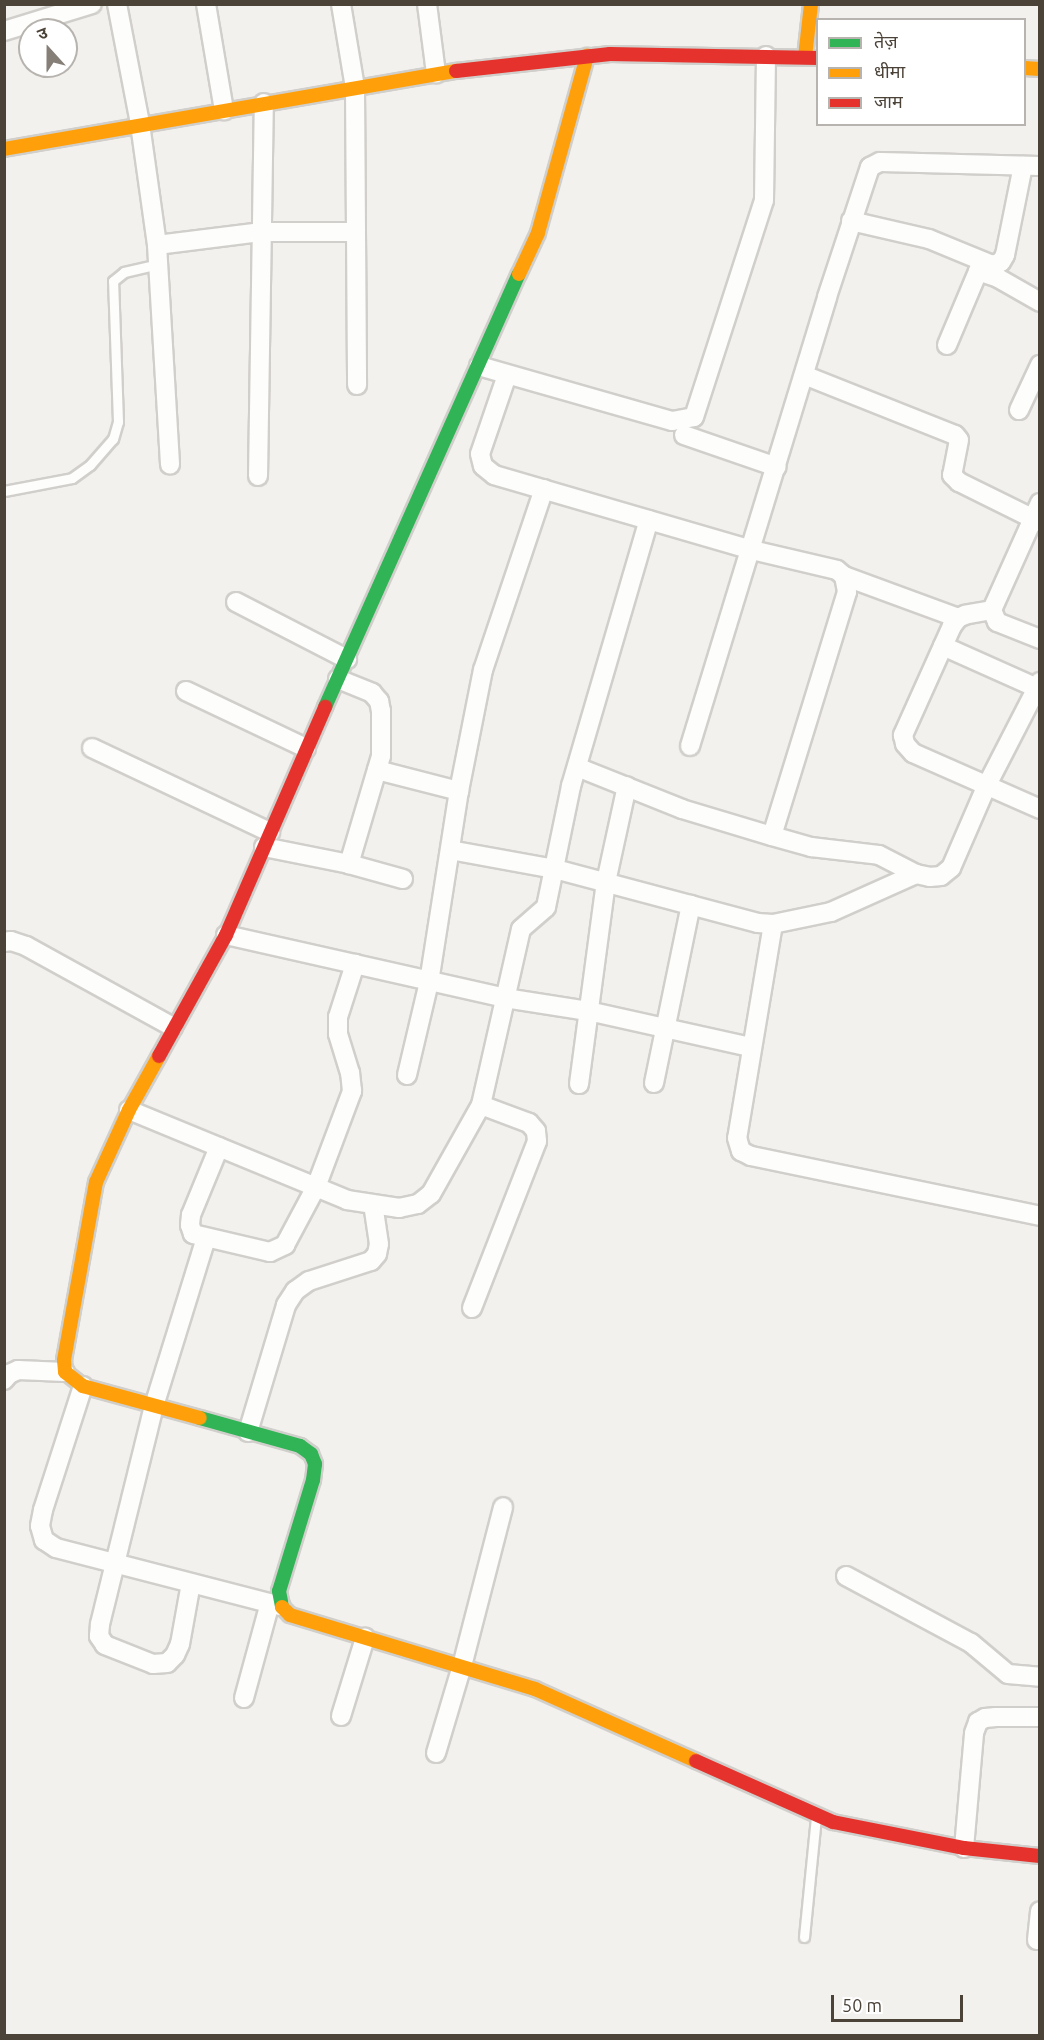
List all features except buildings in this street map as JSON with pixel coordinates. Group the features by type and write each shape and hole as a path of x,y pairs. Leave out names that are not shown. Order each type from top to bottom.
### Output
{"street":[{"path":"4,31 92,4"},
{"path":"117,4 140,124 157,245 170,465"},
{"path":"206,4 224,110"},
{"path":"341,4 355,88 357,385"},
{"path":"427,4 436,73"},
{"path":"4,149 436,73 610,54 811,57 811,4"},
{"path":"244,1698 276,1604 313,1480 315,1464 311,1454 300,1446 83,1386 72,1380 65,1372 64,1360 92,1199 96,1182 129,1110 173,1026 226,934 306,748 384,579 408,518 538,233 587,56"},
{"path":"479,366 672,422 694,417 764,200 766,56"},
{"path":"258,476 264,103"},
{"path":"690,746 752,550 851,221 870,167 880,162 1031,166 1005,255 1001,262 980,267"},
{"path":"851,221 929,239 1040,302"},
{"path":"157,245 262,232 356,232"},
{"path":"947,345 980,267"},
{"path":"1019,410 1040,365"},
{"path":"507,375 480,454 483,466 494,475 752,550 837,570 844,576 958,618 992,610"},
{"path":"804,375 954,435 959,440 952,475 959,482 1037,515 992,610 997,622 1040,639"},
{"path":"684,435 777,467"},
{"path":"407,1075 429,982 459,791 488,652 544,489"},
{"path":"129,1110 347,1200 399,1208 418,1204 431,1194 481,1105 521,929 546,907 577,767 649,519"},
{"path":"772,836 847,592 848,584 844,576"},
{"path":"236,602 347,659"},
{"path":"958,618 903,735 905,744 913,753 1040,809"},
{"path":"577,767 682,809 811,848 879,855 916,873 930,877 941,876 951,868 987,785 1038,685 943,646"},
{"path":"338,679 372,693 379,701 381,756 349,864"},
{"path":"186,691 306,748"},
{"path":"92,748 267,839 403,879"},
{"path":"377,770 459,791"},
{"path":"579,1084 606,882 627,786"},
{"path":"450,850 555,869 758,923 773,924 831,912 916,873"},
{"path":"654,1083 691,905"},
{"path":"773,924 737,1138 741,1151 751,1156 1040,1216"},
{"path":"226,934 429,982 504,998 588,1011 752,1047"},
{"path":"4,942 11,941 26,946 173,1026"},
{"path":"219,1147 191,1215 190,1225 194,1234 270,1252 285,1245 316,1187 352,1091 350,1073 338,1034 338,1017 355,964"},
{"path":"472,1308 537,1141 536,1131 529,1123 481,1105"},
{"path":"248,1432 286,1305 295,1291 309,1281 371,1261 377,1254 379,1244 373,1204"},
{"path":"191,1583 180,1644 175,1655 167,1663 153,1664 105,1646 99,1636 100,1624 154,1406 206,1238"},
{"path":"4,1380 9,1374 18,1370 65,1372"},
{"path":"83,1386 40,1526 44,1540 56,1548 276,1604 290,1615 535,1689 816,1814 852,1827 964,1848 1040,1856"},
{"path":"436,1753 462,1666 503,1507"},
{"path":"846,1576 971,1643 1008,1674 1040,1677"},
{"path":"341,1716 365,1638"},
{"path":"964,1848 974,1733 978,1722 985,1718 996,1717 1040,1717"},
{"path":"1037,1940 1040,1911"}],"lane":[{"path":"4,491 72,478 90,465 112,439 118,422 114,281 124,272 158,264"},
{"path":"804,1937 816,1814"}],"traffic: fast":[{"path":"325,707 519,274"},
{"path":"200,1418 300,1446 311,1454 315,1464 313,1480 279,1591 282,1607"}],"traffic: slow":[{"path":"805,57 811,4"},
{"path":"519,274 538,233 587,56"},
{"path":"1026,68 1040,69"},
{"path":"4,149 456,71"},
{"path":"159,1056 129,1110 96,1182 64,1360 65,1372 83,1386 200,1418"},
{"path":"282,1607 290,1615 535,1689 696,1761"}],"traffic: jam":[{"path":"456,71 610,54 816,58"},
{"path":"159,1056 226,935 325,707"},
{"path":"696,1761 833,1822 964,1848 1040,1856"}]}
